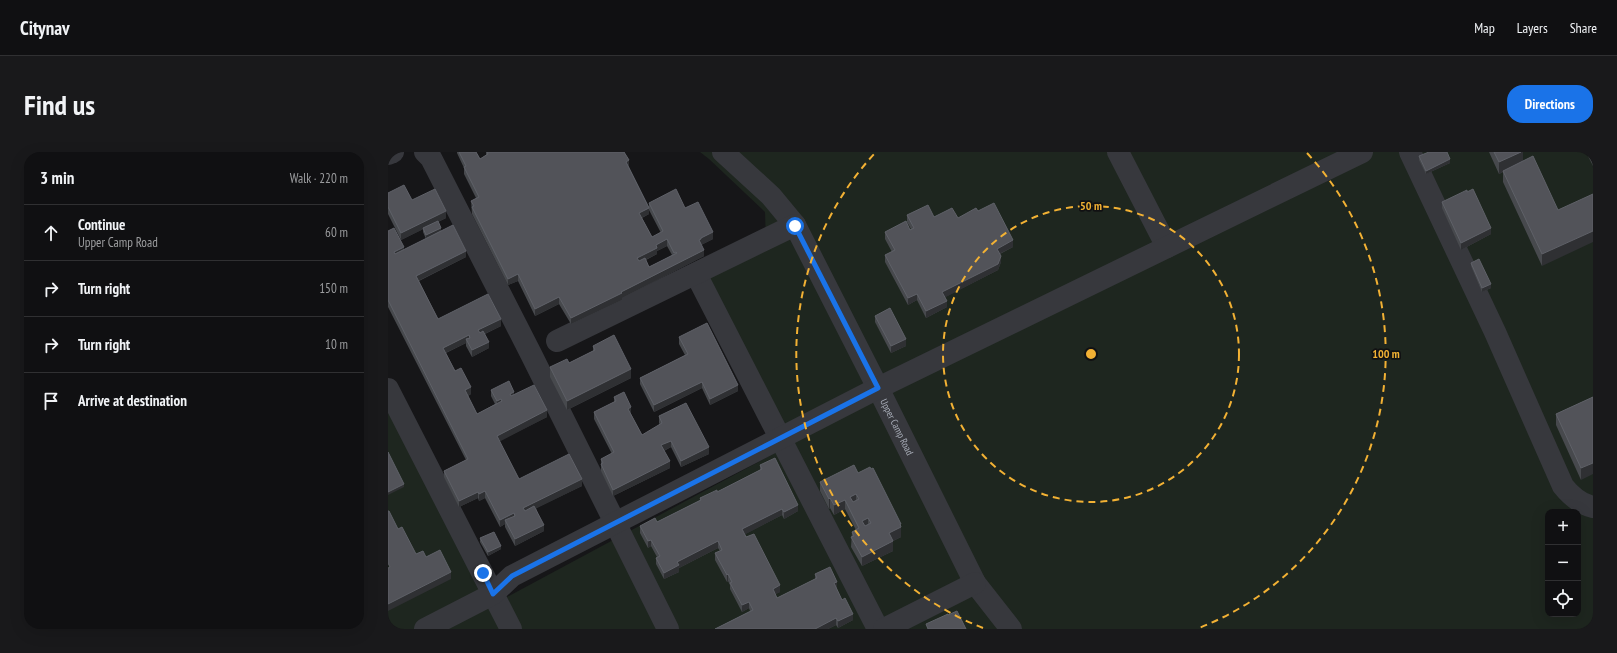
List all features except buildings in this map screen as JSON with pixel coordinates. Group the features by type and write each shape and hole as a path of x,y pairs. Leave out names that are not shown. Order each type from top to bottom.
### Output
{"lane":[{"path":"388,154 393,152"},
{"path":"425,152 431,158 668,629"},
{"name":"Upper Camp Road","path":"723,152 771,196 795,226 975,583 1012,629"},
{"path":"1118,152 1167,247"},
{"path":"425,629 493,594 512,576 878,388 1361,152"},
{"path":"1410,152 1495,332 1563,486 1579,501 1593,507"},
{"path":"557,341 795,226"},
{"path":"696,274 878,629"},
{"path":"388,389 511,629"},
{"path":"884,629 975,583"}],"shaded area":[{"path":"700,152 1593,152 1593,629 388,629 388,399 492,605 790,445 705,276 766,246 765,212"}],"route":[{"path":"483,573 493,594 512,576 878,388 795,226"}]}
